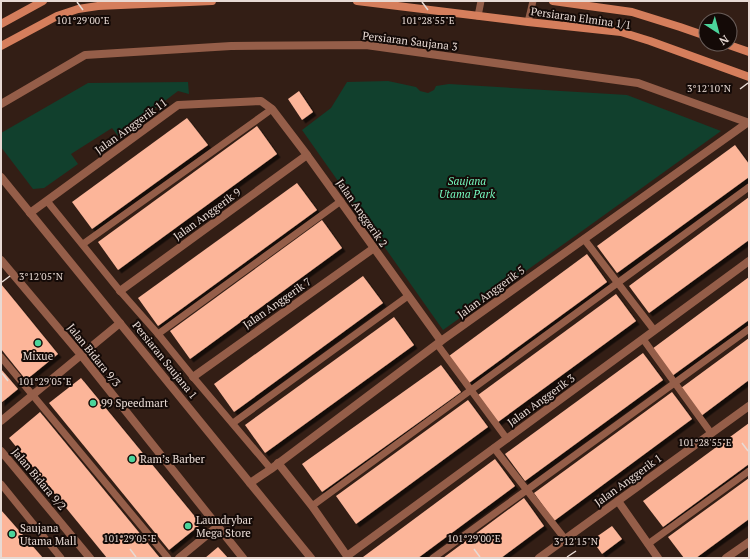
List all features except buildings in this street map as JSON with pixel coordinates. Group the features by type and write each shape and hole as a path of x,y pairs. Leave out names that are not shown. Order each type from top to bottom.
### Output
{"main road":[{"path":"1,24 43,1"},
{"path":"1,46 57,16 78,9 98,6 212,1"},
{"name":"Persiaran Elmina 1/1","path":"357,1 621,32 749,77"},
{"name":"Persiaran Elmina 1/1","path":"553,1 632,12 698,33"},
{"path":"1,52 21,35"},
{"path":"738,48 749,52"}],"street":[{"name":"Persiaran Saujana 3","path":"1,104 85,55 231,46 366,45 638,83 748,123"},
{"name":"Jalan Anggerik 2","path":"261,101 272,109 341,201 439,343"},
{"name":"Jalan Anggerik 11","path":"30,213 178,105 261,101"},
{"name":"Jalan Anggerik 5","path":"250,483 271,469 439,343 748,123"},
{"name":"Jalan Anggerik 9","path":"120,291 307,155"},
{"name":"Persiaran Saujana 1","path":"1,177 311,558"},
{"name":"Jalan Anggerik 7","path":"193,377 374,248"},
{"name":"Jalan Bidara 9/3","path":"1,260 81,355 243,558"},
{"name":"Jalan Anggerik 3","path":"348,557 749,261"},
{"path":"1,421 120,323"},
{"name":"Jalan Anggerik 1","path":"539,558 749,406"},
{"name":"Jalan Bidara 9/2","path":"1,451 90,558"},
{"path":"278,463 312,506 348,557"},
{"path":"618,501 658,558"},
{"path":"179,558 218,526"},
{"path":"726,558 749,542"}],"lane":[{"path":"478,16 481,1"},
{"path":"528,22 533,1"},
{"path":"83,244 272,109"},
{"path":"312,506 749,187"},
{"path":"47,201 120,291 271,469"},
{"path":"158,334 341,201"},
{"path":"584,239 654,330"},
{"path":"233,423 408,296"},
{"path":"433,558 749,329"},
{"path":"642,339 711,434"},
{"path":"439,343 507,439"},
{"path":"1,358 168,558"},
{"path":"494,448 565,539"},
{"path":"648,544 749,471"},
{"path":"1,484 61,558"}],"green space":[{"name":"Saujana Utama Park","path":"388,81 416,87 420,91 428,93 434,90 436,86 449,84 627,95 721,131 443,330 302,130 331,108 347,82"},
{"path":"188,82 189,94 178,91 118,136 112,128 71,154 78,164 44,188 33,189 1,147 1,133 88,83"}],"place":[{"name":"Mixue","path":"38,343"},
{"name":"99 Speedmart","path":"93,403"},
{"name":"Ram’s Barber","path":"132,459"},
{"name":"Laundrybar Mega Store","path":"188,526"},
{"name":"Saujana Utama Mall","path":"12,534"}]}
